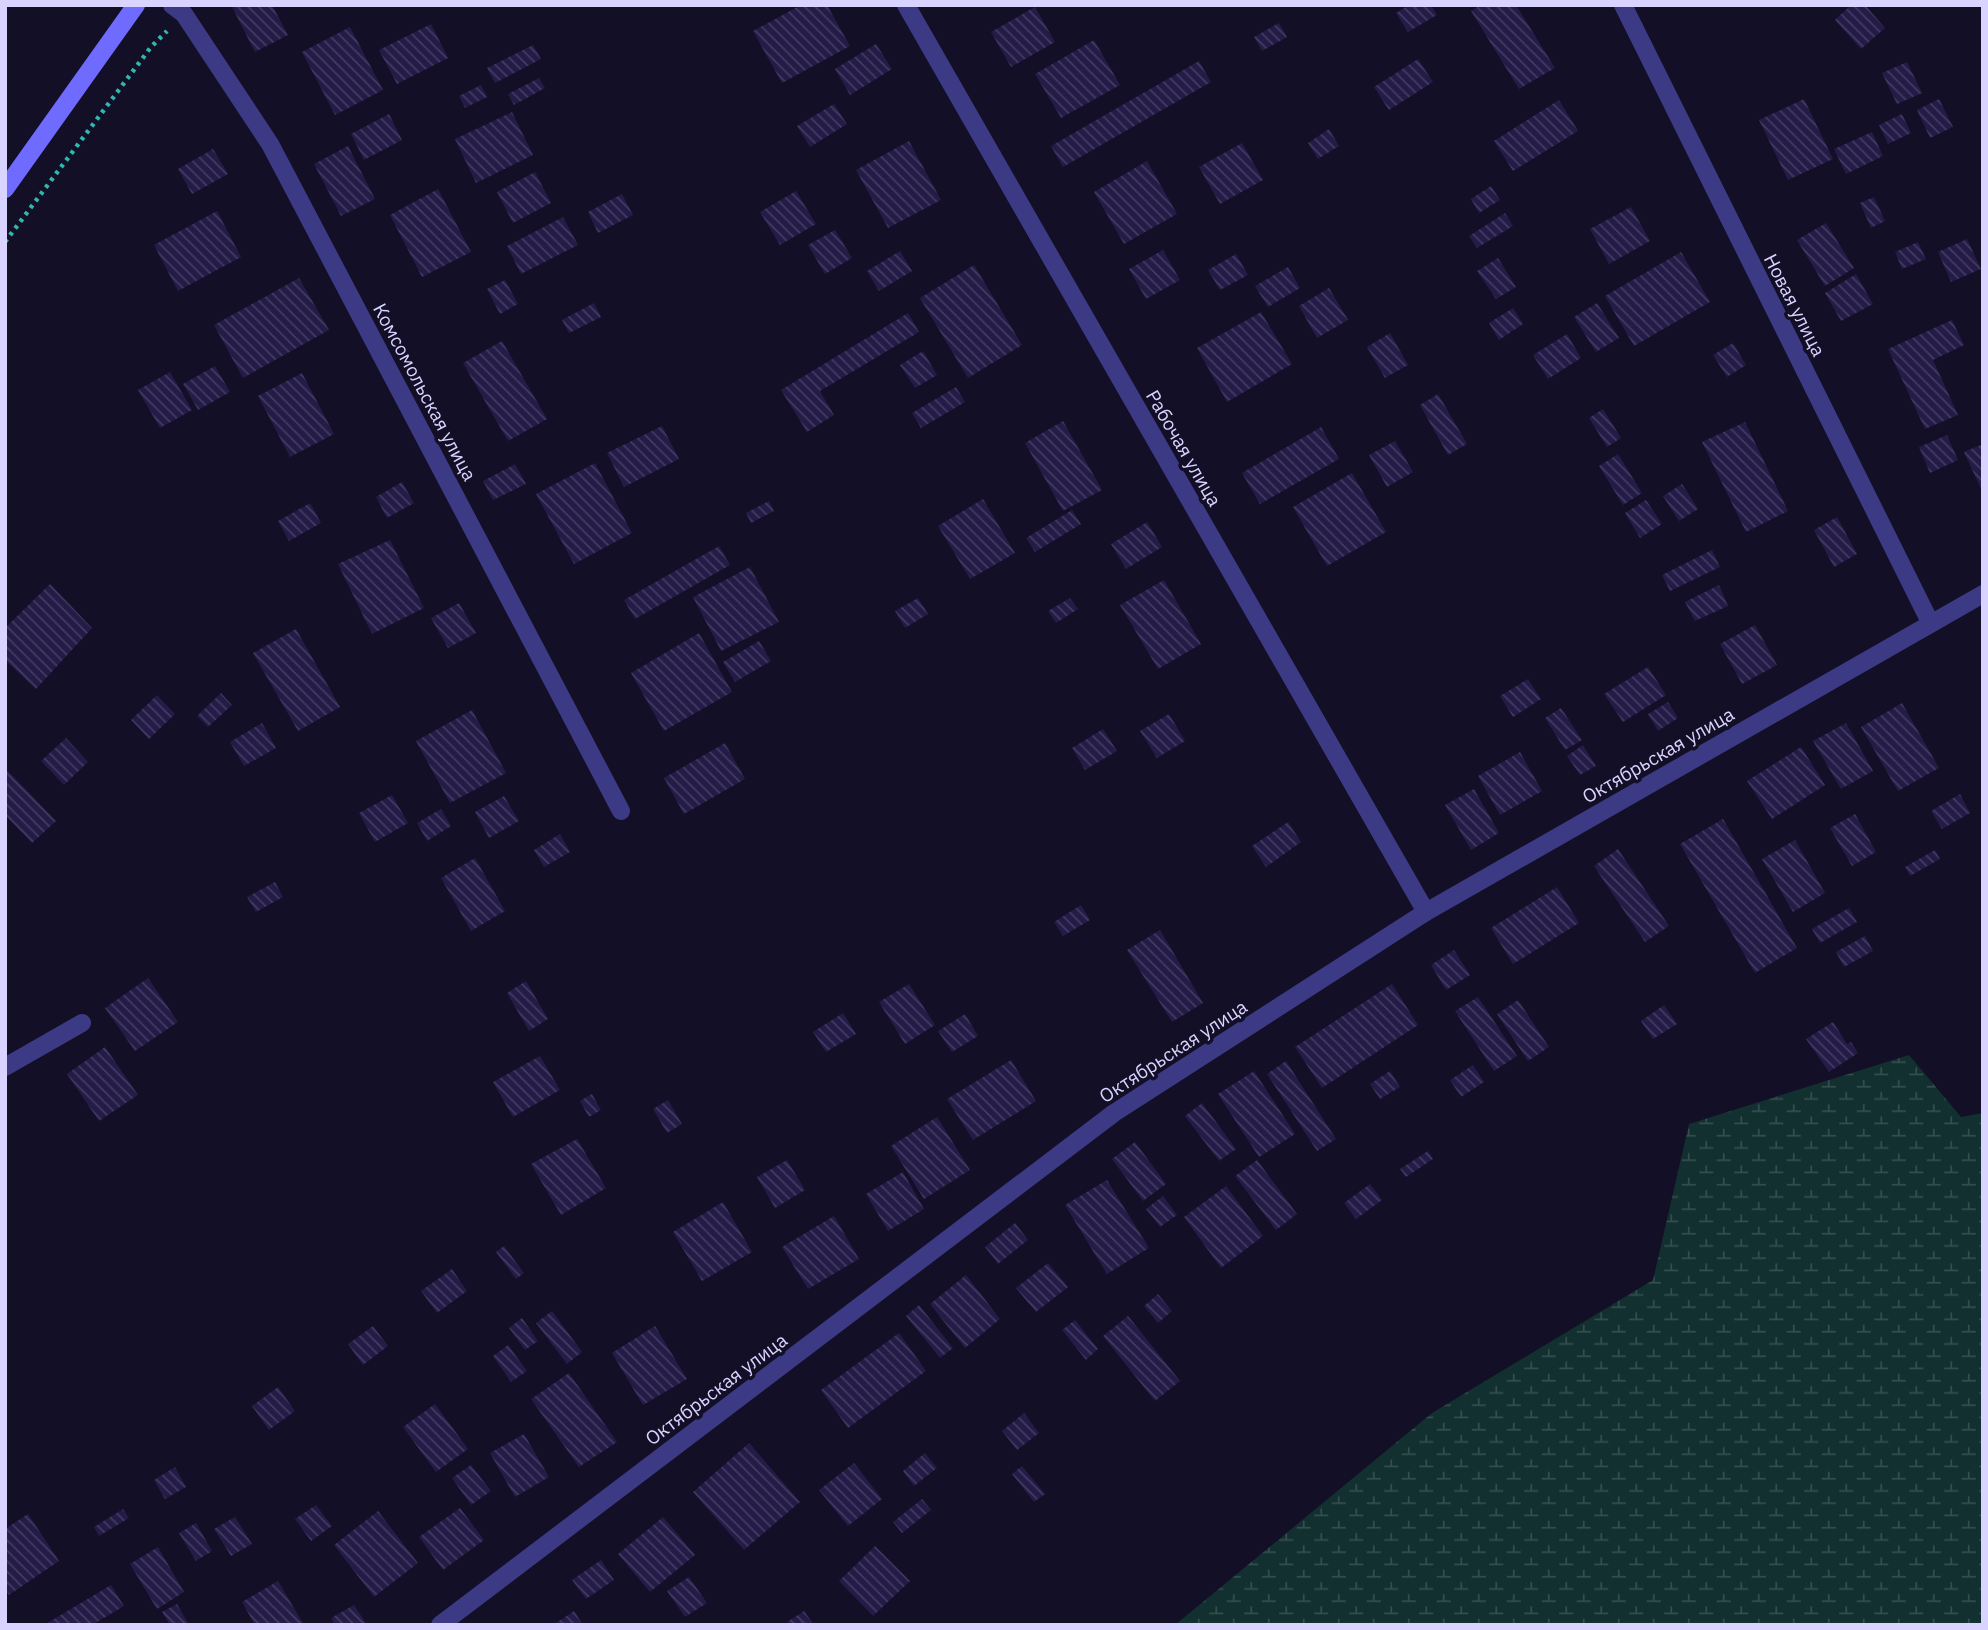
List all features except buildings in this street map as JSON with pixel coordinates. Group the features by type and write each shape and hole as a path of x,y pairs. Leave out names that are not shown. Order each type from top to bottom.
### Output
{"street":[{"path":"5,189 136,5"},
{"name":"Рабочая улица","path":"906,5 1426,912"},
{"name":"Новая улица","path":"1623,5 1930,622"},
{"name":"Комсомольская улица","path":"178,10 270,144 621,811"},
{"name":"Октябрьская улица","path":"440,1625 1114,1113 1426,912 1983,594"},
{"path":"5,1067 82,1023"}],"path":[{"path":"5,242 178,10"}],"green space":[{"path":"1909,1055 1961,1117 1983,1113 1983,1625 1175,1625 1432,1413 1653,1280 1689,1124"}]}
